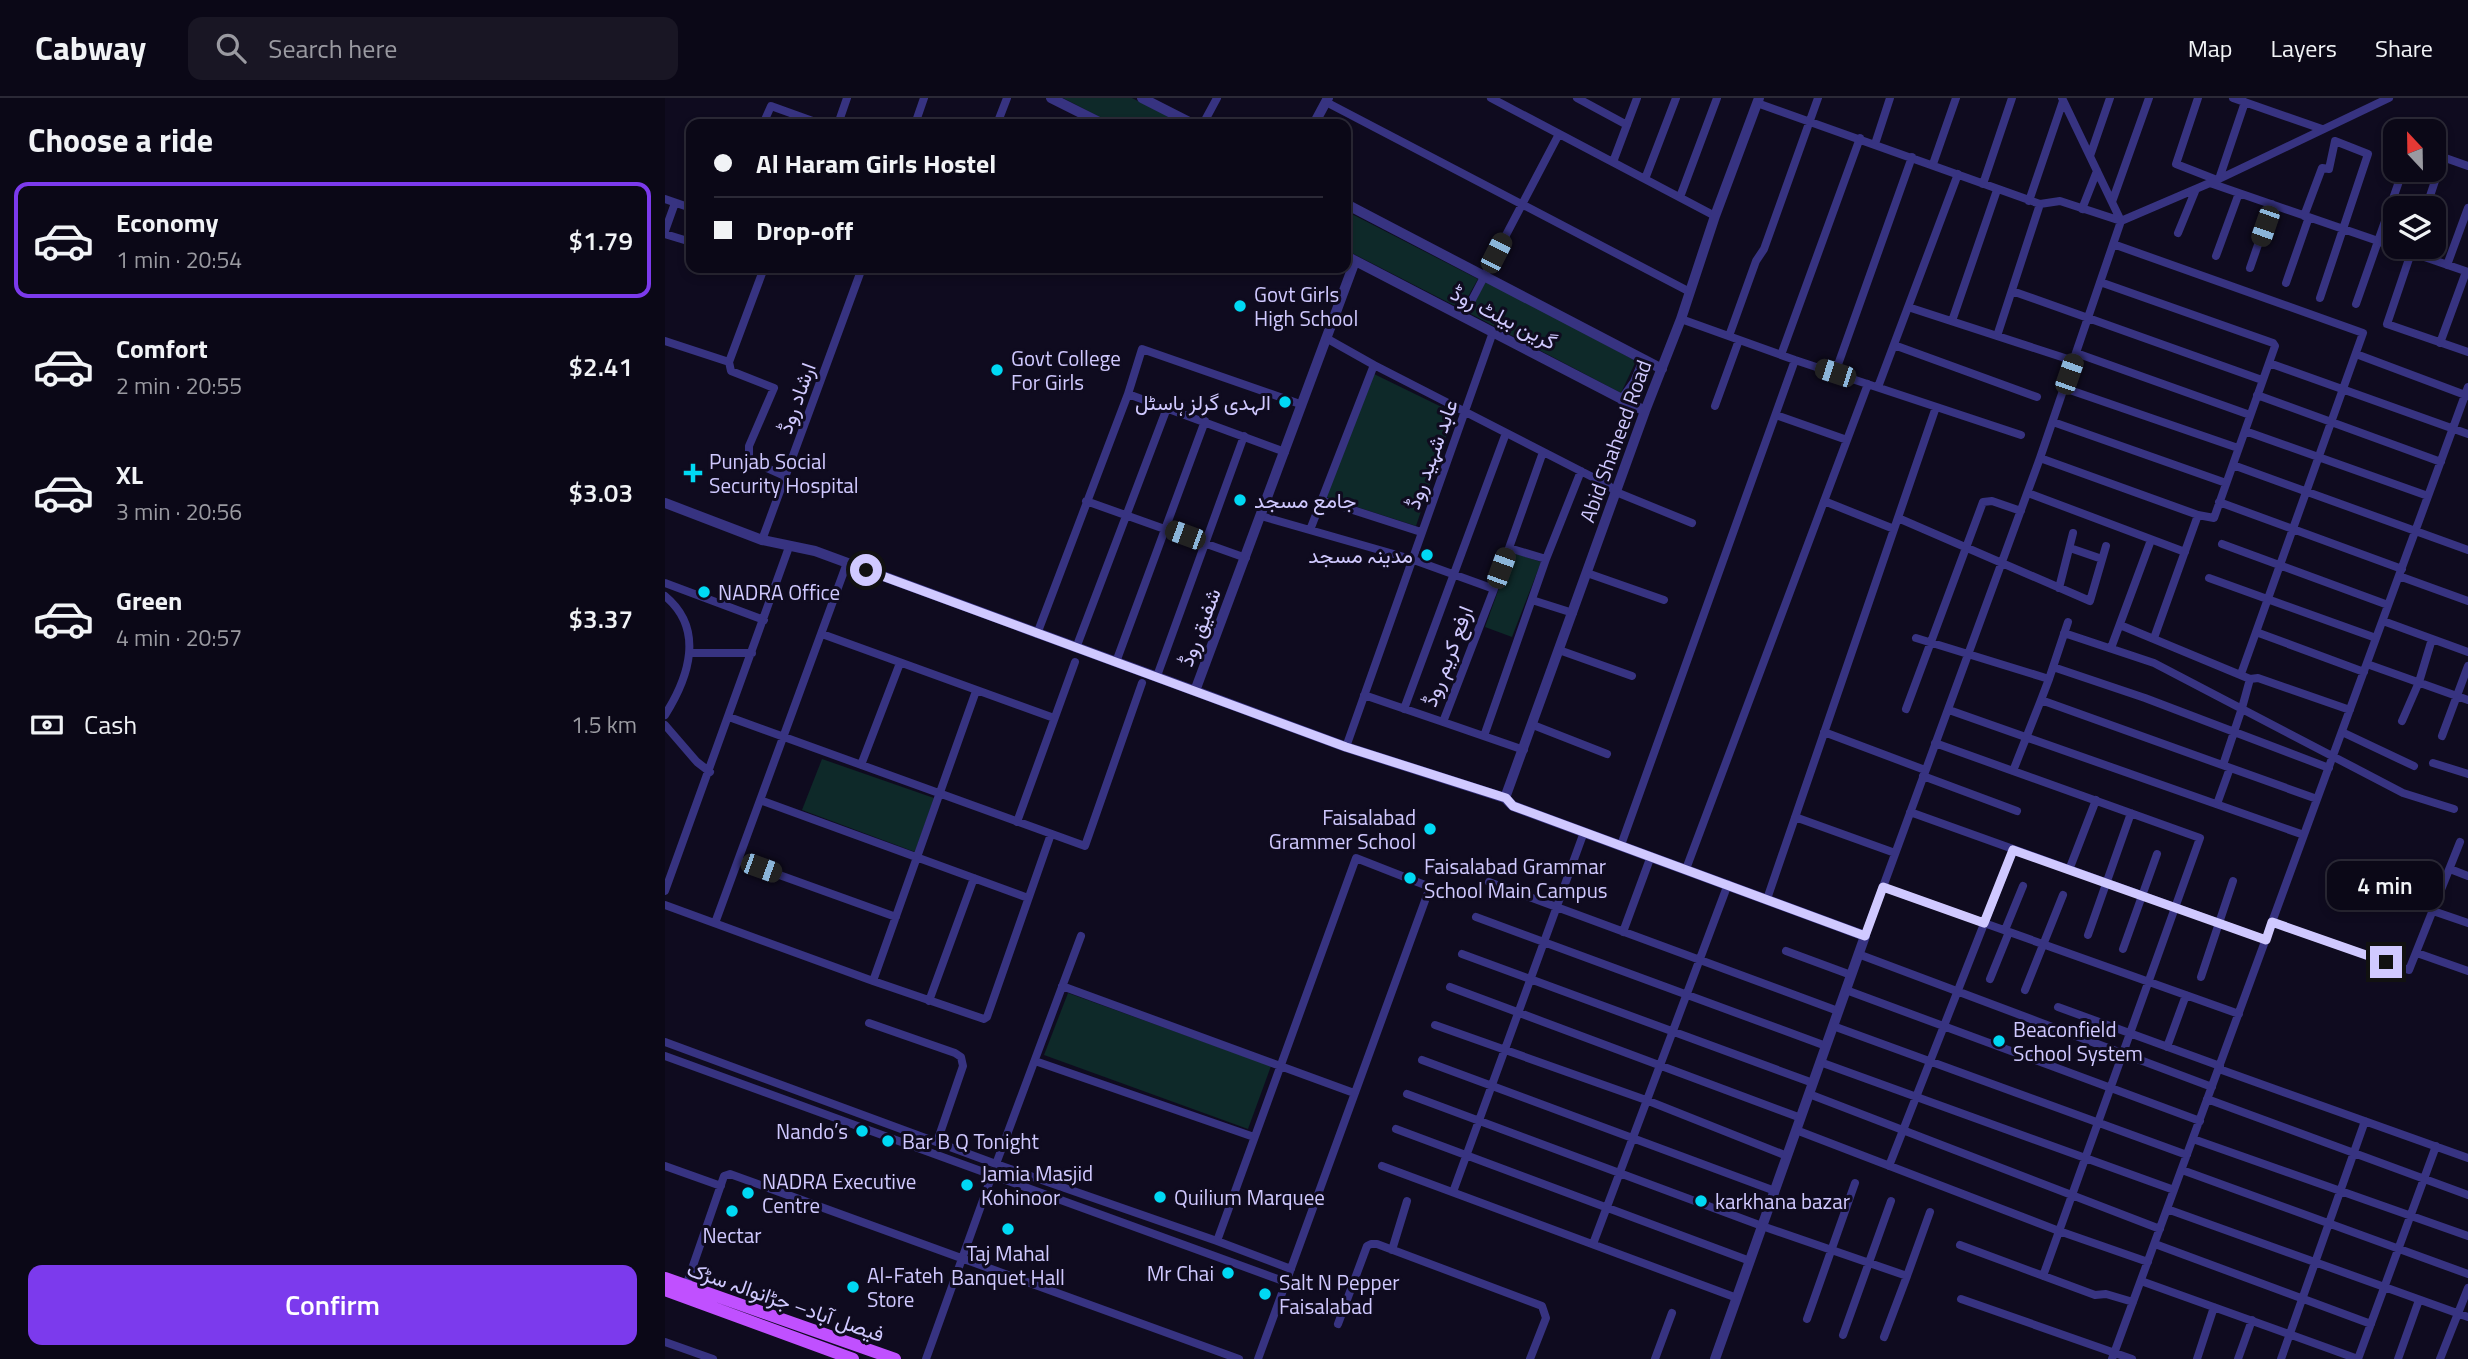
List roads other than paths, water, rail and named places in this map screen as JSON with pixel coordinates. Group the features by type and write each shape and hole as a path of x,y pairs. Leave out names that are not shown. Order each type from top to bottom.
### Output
{"main road":[{"name":"فیصل آباد– جڑانوالہ سڑک","path":"665,1288 686,1286 895,1359"},
{"name":"فیصل آباد– جڑانوالہ سڑک","path":"665,1288 853,1359"}],"street":[{"path":"840,119 848,98"},
{"path":"917,119 924,98"},
{"path":"999,119 1007,98"},
{"path":"1051,98 1093,119"},
{"path":"1142,98 1183,119"},
{"path":"1206,119 1217,98"},
{"path":"1491,98 1715,216"},
{"path":"1577,98 1627,125"},
{"path":"1613,162 1636,98"},
{"path":"1645,179 1676,98"},
{"path":"1680,197 1717,98"},
{"path":"1729,337 1818,98"},
{"path":"1875,144 1890,98"},
{"path":"1933,164 1957,98"},
{"path":"1983,184 2012,98"},
{"path":"2089,156 2110,98"},
{"path":"2112,202 2149,98"},
{"path":"2198,98 2176,164 2239,193 2383,242"},
{"path":"2233,98 2322,129"},
{"path":"1758,100 1810,122 1933,164 2029,201 2040,204 2060,201 2121,221 2215,181 2389,98"},
{"path":"1715,1359 1895,853 2003,564 2121,221 2063,99"},
{"path":"2029,201 2063,99"},
{"path":"1317,119 1327,100 1521,205 1690,292"},
{"name":"Abid Shaheed Road","path":"1506,798 1645,411 1681,320 1715,216 1758,100"},
{"path":"2215,181 2245,102"},
{"path":"765,119 771,106 807,119"},
{"path":"1462,317 1559,134"},
{"path":"1781,355 1860,138"},
{"path":"2286,283 2322,168 2329,169 2335,141 2368,154 2319,298"},
{"path":"1835,373 1912,157"},
{"path":"2447,158 2468,166"},
{"path":"2082,209 2097,171"},
{"path":"1878,387 1958,174"},
{"path":"2356,303 2399,182"},
{"path":"2179,233 2196,189"},
{"path":"1952,321 1997,190"},
{"path":"2216,256 2239,193"},
{"path":"665,199 686,206"},
{"path":"675,203 665,232 686,240"},
{"path":"1997,336 2040,204"},
{"path":"2250,268 2272,204"},
{"name":"گرین بیلٹ روڈ","path":"1351,207 1662,369"},
{"path":"2447,265 2468,208"},
{"path":"2113,244 2363,333 2256,632 2245,676 2242,708 2217,804"},
{"path":"2409,259 2387,324 2468,352"},
{"path":"2433,259 2467,272 2440,343"},
{"name":"گرین بیلٹ روڈ","path":"1351,260 1645,411"},
{"path":"763,273 729,362 731,371 775,388 749,446 749,460 785,476"},
{"name":"ارشاد روڈ","path":"762,540 860,273"},
{"name":"شفیق روڈ","path":"1346,273 1326,338 1300,404 1285,452 1195,691 1346,747 1506,798 1513,806 1865,936"},
{"path":"2040,458 2198,515 2214,518 2275,346 2273,343 2100,282"},
{"path":"2012,291 2263,380"},
{"path":"1908,307 1997,336 2075,357 2250,415"},
{"path":"1681,320 2021,435"},
{"name":"عابد شہید روڈ","path":"1346,747 1493,332"},
{"path":"1326,338 1608,485 1616,492 1692,523"},
{"path":"1715,406 1739,340"},
{"path":"665,341 729,362"},
{"path":"1894,345 2037,397"},
{"path":"1037,634 1128,394 1142,349 1300,404"},
{"path":"2114,1356 2467,392 2356,354"},
{"path":"1622,400 1635,382 1644,360"},
{"path":"1621,845 1795,360"},
{"path":"2269,363 2468,434"},
{"path":"1310,530 1374,365"},
{"path":"1686,869 1868,384"},
{"path":"2064,388 2238,448"},
{"path":"1128,394 1285,452"},
{"path":"2257,394 2441,462"},
{"path":"1767,899 1936,407"},
{"path":"1076,648 1167,408"},
{"path":"1776,415 1847,440"},
{"path":"1116,662 1205,421"},
{"path":"2053,422 2226,483"},
{"path":"2245,430 2428,496"},
{"path":"1404,709 1506,433"},
{"path":"1157,677 1244,436"},
{"path":"1494,589 1543,452"},
{"path":"2232,465 2468,550"},
{"path":"1484,736 1546,559 1581,471"},
{"path":"2028,493 2185,552"},
{"path":"1322,500 1421,532"},
{"path":"1086,501 1246,558"},
{"path":"1824,501 1894,529"},
{"path":"1906,709 1933,644 1983,502 1992,501 2021,511"},
{"path":"2220,502 2294,527 2468,601"},
{"path":"665,503 762,540 815,551 1195,691"},
{"path":"2154,638 2198,515"},
{"name":"ارفع کریم روڈ","path":"1261,516 1411,559 1494,589 1443,722 1364,695"},
{"path":"1898,518 2090,601 2106,546"},
{"path":"2059,588 2073,533"},
{"path":"2111,648 2151,540"},
{"path":"2222,544 2388,605"},
{"path":"665,891 789,547"},
{"path":"1509,548 1546,559"},
{"path":"2070,548 2102,559"},
{"path":"715,923 847,563"},
{"path":"1587,573 1664,600"},
{"path":"2209,578 2376,638"},
{"path":"665,583 764,620"},
{"path":"665,596 676,606 687,628 691,653 675,699 665,715"},
{"path":"1532,600 1573,613"},
{"path":"2382,621 2468,652"},
{"path":"2013,771 2049,680 2068,622"},
{"path":"2120,625 2245,676 2258,678 2350,710"},
{"path":"2256,632 2365,668 2419,682 2468,700"},
{"path":"822,634 1054,718"},
{"path":"2064,634 2154,663 2403,793 2454,809"},
{"path":"1916,638 2049,680"},
{"path":"2402,721 2419,682 2432,639"},
{"path":"1559,650 1632,676"},
{"path":"691,653 752,653"},
{"path":"1017,822 1075,662"},
{"path":"861,765 900,663"},
{"path":"2442,736 2468,666"},
{"path":"2053,667 2145,698 2329,768"},
{"path":"729,717 1085,846 1142,683"},
{"path":"873,981 976,691"},
{"path":"2041,700 2317,799"},
{"path":"1949,710 2304,835"},
{"path":"1443,722 1524,750"},
{"path":"665,725 697,762 710,772"},
{"path":"1533,725 1607,754"},
{"path":"1824,732 2017,811"},
{"path":"2342,732 2414,766"},
{"path":"1935,743 2200,838 2043,1276"},
{"path":"2433,764 2468,774"},
{"path":"760,800 1028,898"},
{"path":"2069,870 2096,800"},
{"path":"1910,812 2266,940"},
{"path":"2088,935 2131,813"},
{"path":"1795,817 1895,853"},
{"path":"1453,1192 1584,832"},
{"path":"665,905 980,1019 987,1017 1051,834"},
{"path":"2272,922 2409,970 2460,842"},
{"path":"1889,1166 2013,850"},
{"path":"2123,949 2157,854"},
{"path":"1623,932 1651,856"},
{"path":"1217,1241 1356,858 1430,887 1258,1359"},
{"path":"738,860 896,917"},
{"path":"2450,869 2468,876"},
{"path":"929,1001 974,878"},
{"path":"2201,977 2233,881"},
{"path":"1489,882 1838,1011"},
{"path":"1593,1244 1728,884"},
{"path":"1990,979 2023,886"},
{"path":"1883,887 2239,1014"},
{"path":"2025,990 2063,895"},
{"path":"2433,911 2468,923"},
{"path":"1476,917 1826,1046"},
{"path":"926,1359 1081,936"},
{"path":"1786,950 1851,975"},
{"path":"2417,953 2468,971"},
{"path":"1462,954 1672,1031 1903,1130 2160,1229"},
{"path":"1859,954 2212,1087"},
{"path":"1062,986 1354,1093"},
{"path":"1450,987 1801,1118"},
{"path":"1846,990 2200,1121"},
{"path":"2167,1047 2186,995"},
{"path":"2058,1007 2468,1158"},
{"path":"869,1023 961,1057 963,1066 937,1142"},
{"path":"1435,1025 1646,1100 1787,1156"},
{"path":"1833,1026 2187,1155"},
{"path":"665,1042 1291,1269"},
{"path":"665,1056 1286,1282"},
{"path":"1035,1060 1254,1137"},
{"path":"1422,1060 1775,1191"},
{"path":"1821,1062 2174,1190"},
{"path":"716,1075 723,1063"},
{"path":"1407,1094 1762,1226 1907,1276"},
{"path":"2207,1099 2468,1195"},
{"path":"2281,1359 2365,1121"},
{"path":"1396,1129 1750,1261"},
{"path":"1796,1130 2059,1231 2148,1262"},
{"path":"2193,1139 2468,1236"},
{"path":"2141,1281 2358,1359 2436,1146"},
{"path":"665,1166 721,1186"},
{"path":"1382,1166 1737,1298"},
{"path":"2182,1170 2468,1274"},
{"path":"686,1286 724,1176 730,1174 1238,1359"},
{"path":"1807,1319 1856,1183"},
{"path":"1392,1250 1407,1201"},
{"path":"1843,1335 1891,1201"},
{"path":"2167,1209 2468,1317"},
{"path":"1884,1337 1930,1212"},
{"path":"1338,1324 1367,1247 1377,1244 1542,1306 1546,1318 1530,1359"},
{"path":"2155,1244 2371,1324"},
{"path":"1960,1245 2095,1295 2106,1294 2133,1302"},
{"path":"2440,1359 2468,1288"},
{"path":"1961,1299 2114,1356 2132,1359"},
{"path":"2398,1359 2420,1300"},
{"path":"2197,1359 2214,1307"},
{"path":"1655,1359 1672,1313"},
{"path":"2238,1359 2252,1320"},
{"path":"665,1342 713,1359"}],"place":[{"name":"Govt Girls High School","path":"1240,306"},
{"name":"Govt College For Girls","path":"997,370"},
{"name":"الہدی گرلز ہاسٹل","path":"1285,402"},
{"name":"Punjab Social Security Hospital","path":"693,473"},
{"name":"جامع مسجد","path":"1240,500"},
{"name":"مدینہ مسجد","path":"1427,555"},
{"name":"NADRA Office","path":"704,592"},
{"name":"Faisalabad Grammer School","path":"1430,829"},
{"name":"Faisalabad Grammar School Main Campus","path":"1410,878"},
{"name":"Beaconfield School System","path":"1999,1041"},
{"name":"Nando’s","path":"862,1131"},
{"name":"Bar B Q Tonight","path":"888,1141"},
{"name":"Jamia Masjid Kohinoor","path":"967,1185"},
{"name":"NADRA Executive Centre","path":"748,1193"},
{"name":"Quilium Marquee","path":"1160,1197"},
{"name":"karkhana bazar","path":"1701,1201"},
{"name":"Nectar","path":"732,1211"},
{"name":"Taj Mahal Banquet Hall","path":"1008,1229"},
{"name":"Mr Chai","path":"1228,1273"},
{"name":"Al-Fateh Store","path":"853,1287"},
{"name":"Salt N Pepper Faisalabad","path":"1265,1294"}]}
